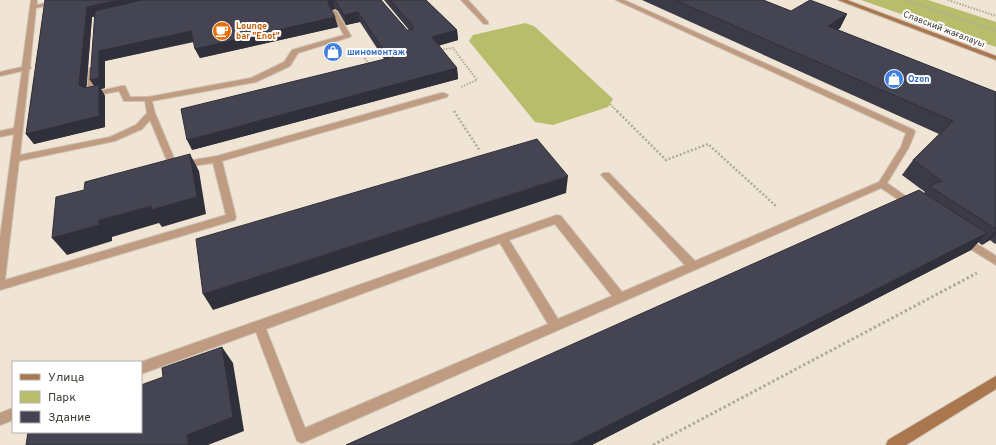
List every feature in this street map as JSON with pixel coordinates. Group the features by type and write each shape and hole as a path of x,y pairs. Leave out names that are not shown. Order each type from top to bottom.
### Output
{"street":[{"name":"Славский жағалауы","path":"841,0 996,58"},
{"path":"893,445 996,382"}],"lane":[{"path":"0,280 34,3 67,0"},
{"path":"464,0 486,23"},
{"path":"259,326 302,436 882,184 905,147 911,132 620,0"},
{"path":"93,64 91,95 122,88 127,99 148,99 252,80 287,64 295,52 348,36 334,12"},
{"path":"0,74 26,68"},
{"path":"148,99 173,166 217,159 444,95"},
{"path":"15,159 112,139 139,127 152,113"},
{"path":"0,134 18,130"},
{"path":"0,286 231,217 217,159"},
{"path":"606,175 693,266"},
{"path":"882,184 920,210"},
{"path":"142,368 557,219 620,298"},
{"path":"958,236 996,261"},
{"path":"503,239 556,326"},
{"path":"0,419 12,414"}],"path":[{"path":"906,0 996,31"},
{"path":"948,0 996,16"},
{"path":"610,104 666,160 708,144 794,223"},
{"path":"653,445 981,271"}],"green space":[{"path":"861,0 928,0 996,22 996,47"},
{"path":"525,23 534,26 613,99 608,107 553,125 535,122 469,41 473,35"}],"building":[{"path":"45,0 119,0 87,7 79,85 85,88 99,85 99,116 26,134"},
{"path":"142,0 331,0 328,1 328,3 335,17 195,49 191,31 99,51 99,78 90,80 95,11"},
{"path":"334,0 381,0 407,30 413,30 413,26 390,0 426,0 457,30 432,37 457,68 187,140 181,109 389,58 358,12 344,15"},
{"path":"675,0 763,0 791,11 810,0 847,14 828,26 996,92 996,229 929,186 942,181 913,160 953,121"},
{"path":"537,139 568,176 203,294 196,239"},
{"path":"190,154 197,197 151,210 151,206 99,220 99,225 52,238 56,197 84,190 85,182"},
{"path":"919,190 987,233 570,445 346,445"},
{"path":"222,347 233,417 187,435 188,445 26,445 28,433 142,433 142,385 163,377 162,368"}],"place":[{"name":"Lounge bar \"Enot\"","path":"222,31"},
{"name":"шиномонтаж","path":"333,52"},
{"name":"Ozon","path":"894,79"}]}
